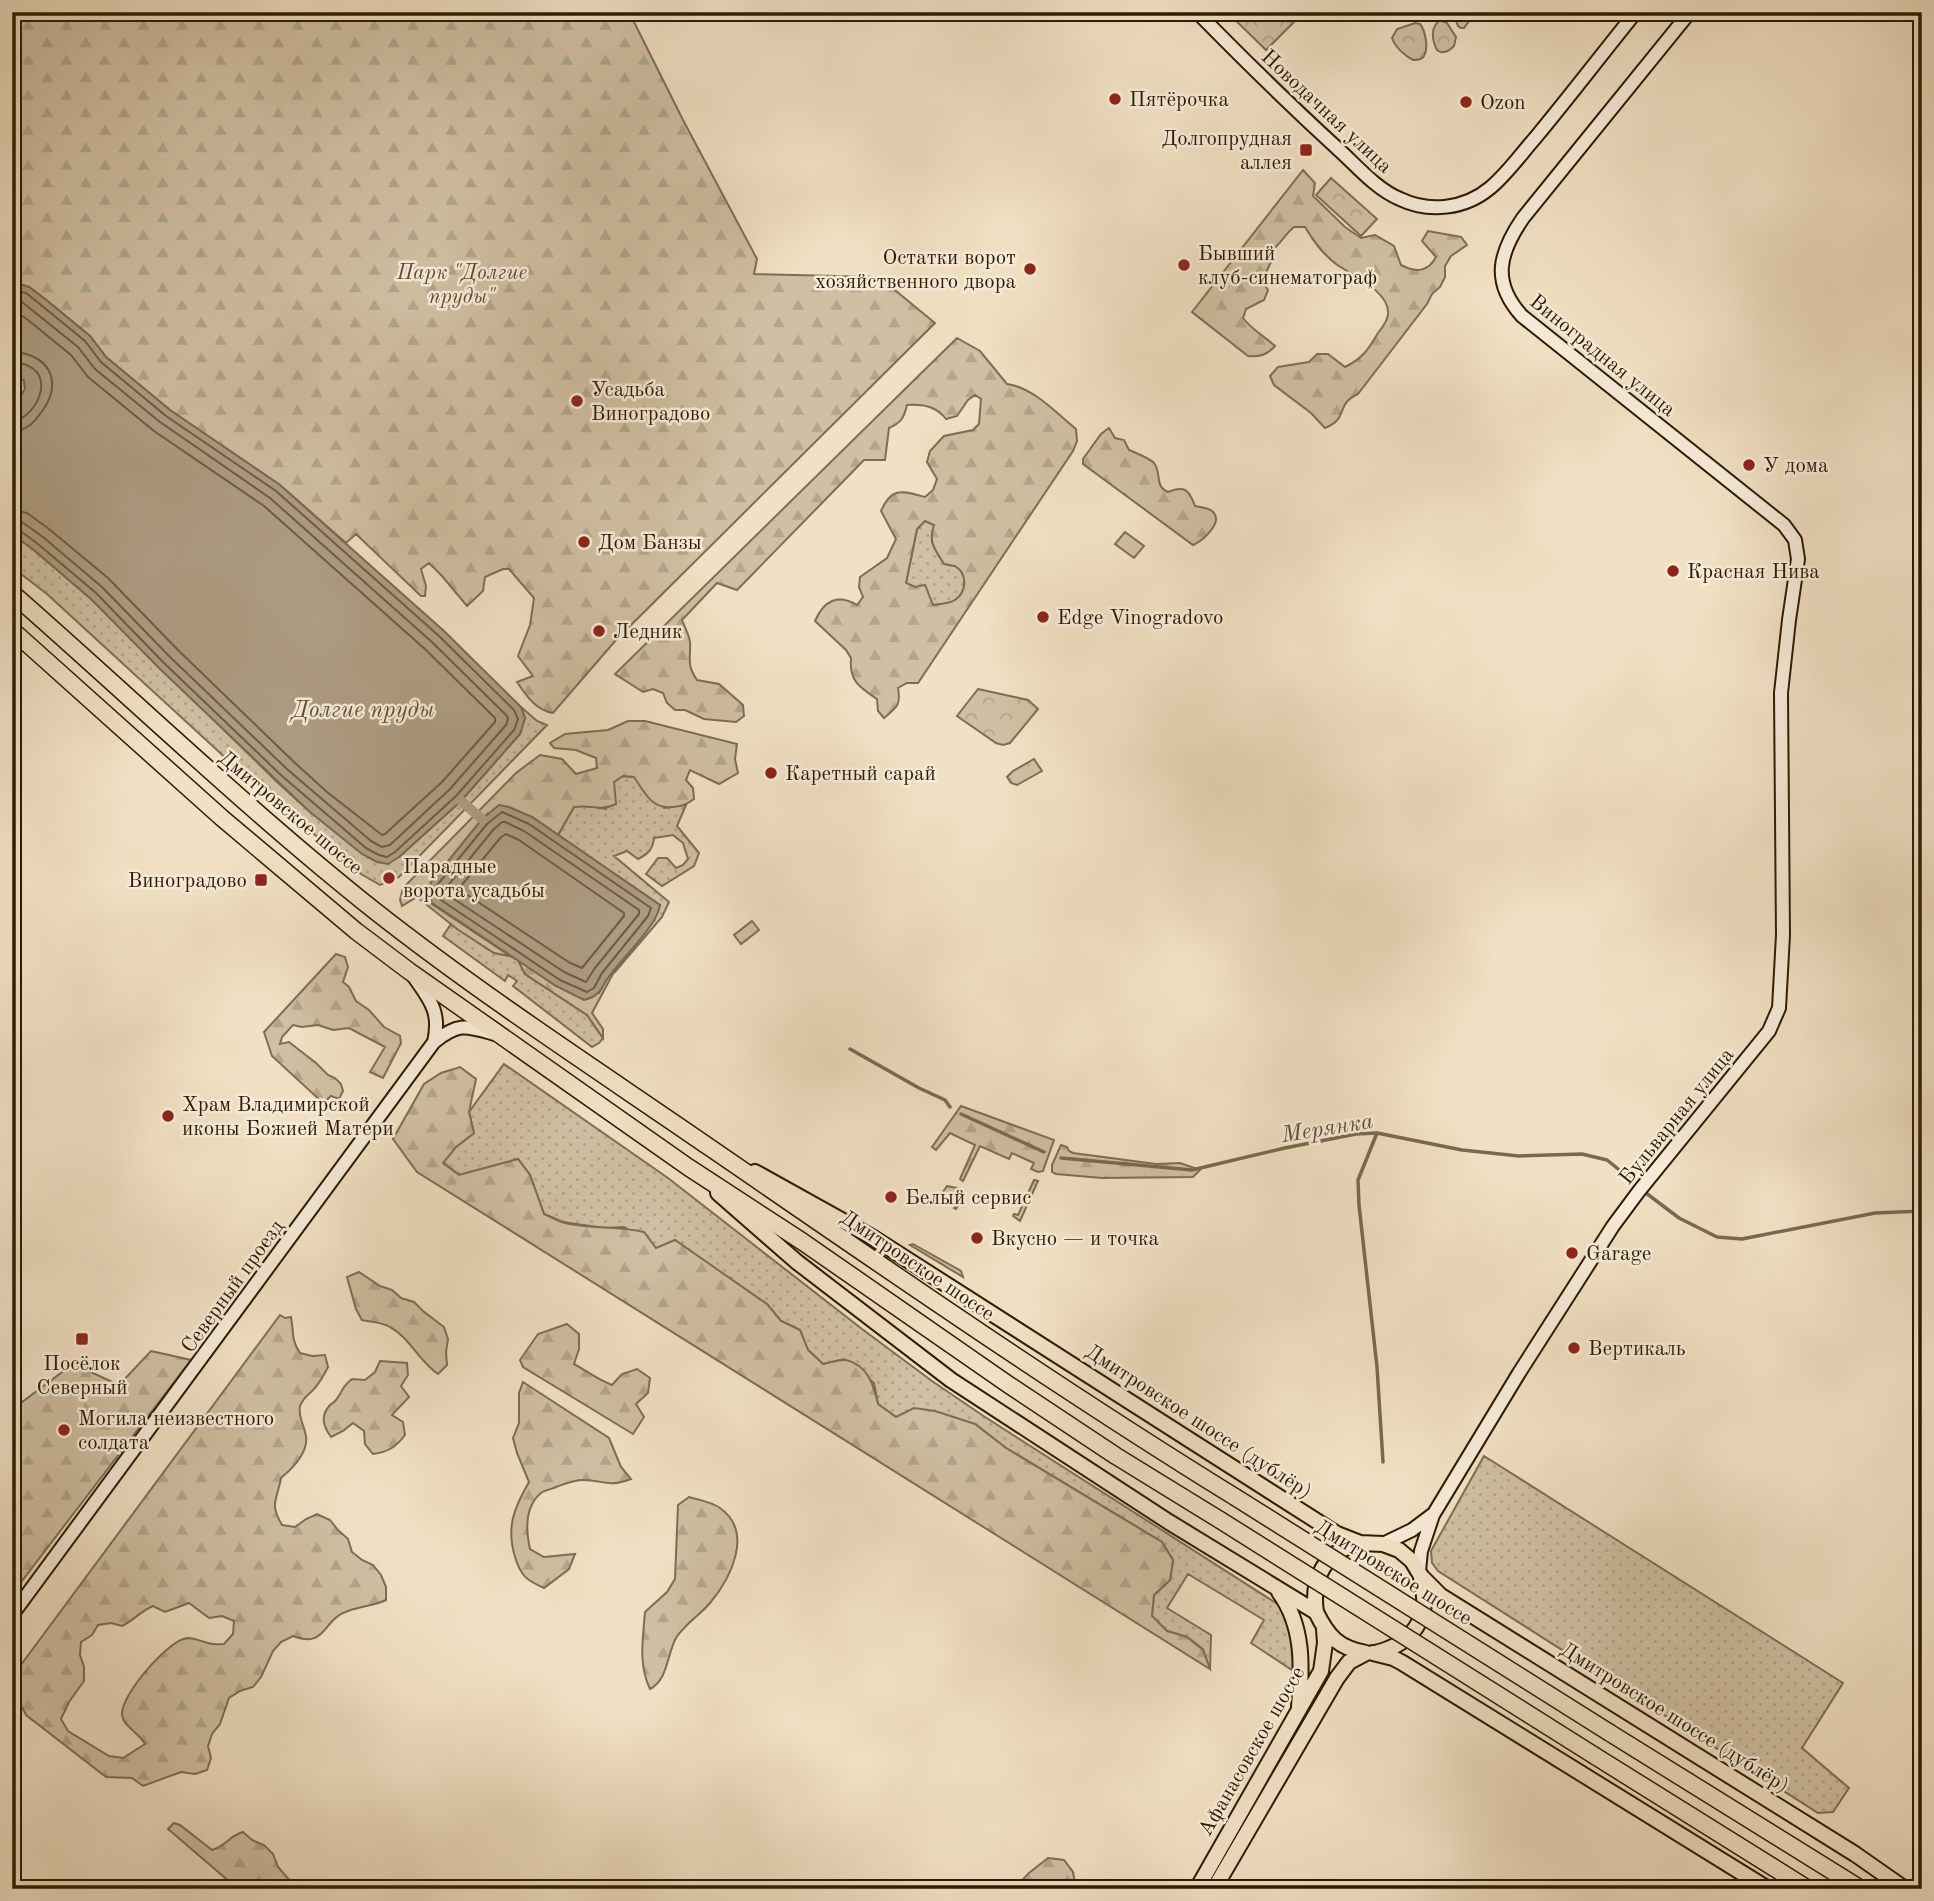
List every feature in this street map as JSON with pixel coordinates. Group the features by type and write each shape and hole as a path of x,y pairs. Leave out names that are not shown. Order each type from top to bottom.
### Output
{"highway":[{"name":"Дмитровское шоссе","path":"12,593 240,799 376,912 505,1007 818,1223 1129,1432 1861,1889"},
{"path":"12,630 275,864 356,930 499,1035 688,1167 803,1242 1116,1456 1808,1889"}],"main road":[{"name":"Дмитровское шоссе (дублёр)","path":"711,1148 848,1223 1337,1534 1360,1543 1382,1544 1399,1550 1412,1561 1420,1574 1441,1596 1854,1854 1905,1889"},
{"path":"688,1167 797,1262 951,1380 1158,1515 1316,1612"},
{"path":"1360,1543 1339,1552 1329,1560 1316,1585 1316,1612 1324,1629 1337,1643 1354,1651 1401,1662 1768,1889"},
{"path":"1370,1653 1387,1650 1412,1633 1424,1606 1425,1591 1420,1574"},
{"path":"1275,1587 1290,1610 1300,1642 1299,1712"},
{"name":"Афанасовское шоссе","path":"1197,1889 1321,1671 1324,1629"},
{"name":"Афанасовское шоссе","path":"1214,1889 1336,1678 1349,1662 1370,1653"}],"street":[{"name":"Новодачная улица","path":"1197,12 1326,138 1386,191 1416,205 1447,207 1462,204 1490,189 1636,12"},
{"name":"Виноградная улица","path":"1690,12 1514,230 1506,249 1501,281 1505,295 1522,316 1784,525 1795,540 1798,559 1781,693"},
{"name":"Бульварная улица","path":"1433,1515 1613,1226 1739,1070 1776,1019 1783,935 1781,693"},
{"path":"410,971 434,1008 438,1028 434,1042"},
{"path":"434,1042 454,1028 462,1027 499,1035"},
{"name":"Северный проезд","path":"12,1615 434,1042"},
{"path":"1382,1544 1412,1530 1433,1515"},
{"path":"1420,1574 1420,1551 1433,1515"}],"green space":[{"name":"Парк \"Долгие пруды\"","path":"12,12 629,12 757,259 754,274 879,277 935,323 616,640 553,713 547,711 532,702 517,682 533,676 518,656 530,625 534,598 509,569 485,577 483,591 467,606 429,563 421,569 426,586 425,596 421,596 356,534 346,543 280,485 170,410 106,357 90,336 45,299 29,287 12,284"},
{"path":"1227,12 1304,12 1266,50"},
{"path":"1453,12 1476,12 1464,28 1461,28"},
{"path":"1440,20 1447,23 1456,37 1454,46 1444,52 1437,50 1433,38 1433,30"},
{"path":"1420,24 1426,39 1425,53 1418,60 1413,60 1401,51 1392,38 1397,29"},
{"path":"1303,170 1315,183 1313,196 1345,227 1361,238 1375,235 1394,246 1401,265 1406,268 1421,270 1429,266 1436,257 1422,241 1428,231 1461,237 1467,245 1451,256 1445,266 1445,277 1440,287 1358,394 1346,403 1337,420 1325,428 1311,413 1274,385 1270,376 1278,367 1309,362 1317,354 1328,354 1345,367 1368,349 1388,314 1383,298 1368,284 1331,260 1305,227 1294,227 1271,251 1271,262 1262,281 1268,290 1264,300 1246,309 1243,318 1275,346 1269,352 1260,356 1248,356 1192,312"},
{"path":"1331,178 1377,219 1361,236 1316,195"},
{"path":"957,338 980,351 1007,384 1026,390 1076,429 1077,441 1073,451 918,683 907,683 898,688 897,705 884,718 878,711 877,699 856,683 851,658 846,650 815,621 823,608 832,601 844,600 857,605 863,597 859,587 860,577 887,558 896,539 881,511 885,503 898,492 925,497 933,490 937,479 927,462 930,451 944,436 973,430 979,424 981,399 975,395 957,416 946,419 929,407 907,405 901,420 889,428 885,460 864,460 737,590 717,583 682,620 690,642 690,665 697,680 719,684 743,705 744,716 736,722 704,719 685,710 675,710 667,703 663,693 653,689 643,692 615,674","holes":["925,521 934,525 932,541 935,550 944,564 959,569 964,578 964,588 955,600 933,605 925,585 915,587 906,583 917,529"]},
{"path":"12,378 24,380 25,389 13,410"},
{"path":"1109,428 1115,438 1124,440 1129,450 1154,463 1164,489 1168,492 1186,490 1195,506 1212,511 1216,520 1214,526 1202,540 1193,545 1083,464 1083,459 1101,434"},
{"path":"925,521 935,525 932,541 944,564 955,566 964,578 962,592 950,602 933,605 915,587 906,583 917,529"},
{"path":"1125,532 1144,546 1134,558 1115,544"},
{"path":"12,534 91,599 310,812 399,857 461,801 520,734 525,718 521,707 537,721 547,725 399,877 380,885 361,874 242,773 47,594 12,567"},
{"path":"978,689 1028,700 1038,709 1010,743 996,743 957,716"},
{"path":"628,721 645,721 737,744 735,759 738,773 719,784 690,770 686,780 693,788 694,799 684,805 672,807 654,803 634,777 623,776 614,782 616,804 605,807 574,807 558,835 532,817 488,813 432,881 428,891 432,904 510,956 494,953 457,929 417,897 402,906 400,900 403,888 516,773 540,755 562,759 576,774 597,768 596,758 576,750 554,748 550,743 565,734 608,730"},
{"path":"1034,759 1042,771 1017,785 1011,783 1007,777"},
{"path":"623,776 634,777 664,808 686,805 677,826 699,853 694,866 662,886 646,874 658,858 667,858 676,868 688,859 683,843 673,835 654,838 649,851 638,859 627,851 614,856 669,902 662,917 614,973 654,920 660,905 558,835 574,807 585,805 606,809 614,782"},
{"path":"752,921 759,930 741,944 734,935"},
{"path":"451,924 494,953 518,960 525,974 587,1015 603,1038 592,1047 513,986 517,981 508,975 505,981 443,936"},
{"path":"336,954 345,957 348,967 343,982 349,987 356,1001 369,1010 384,1027 400,1036 401,1043 383,1078 370,1072 385,1047 349,1028 333,1030 318,1025 293,1025 282,1037 280,1044 289,1042 341,1084 343,1091 339,1099 331,1096 323,1103 272,1056 264,1032"},
{"path":"518,960 556,986 599,993 616,968 592,1013 603,1029 603,1038 587,1015 525,974"},
{"path":"504,1064 668,1178 932,1381 1279,1605 1294,1636 1298,1674 1251,1643 1264,1620 1188,1574 1167,1608 1211,1635 1210,1669 1203,1649 1187,1637 1167,1631 1152,1616 1154,1595 1170,1580 1173,1560 1162,1542 1006,1448 975,1424 896,1417 878,1404 874,1383 844,1359 823,1364 808,1350 800,1330 781,1321 767,1304 656,1248 624,1227 604,1228 563,1222 544,1214 530,1175 518,1159 459,1175 443,1162 474,1133 469,1112"},
{"path":"460,1067 476,1079 469,1112 474,1133 456,1147 443,1163 459,1175 518,1159 530,1175 544,1214 575,1225 644,1232 656,1248 675,1240 767,1304 781,1321 800,1330 808,1350 823,1364 846,1360 860,1366 872,1383 878,1404 896,1417 914,1408 935,1411 975,1424 1006,1448 1162,1542 1173,1560 1170,1580 1154,1595 1152,1616 1167,1631 1187,1637 1203,1650 1210,1669 417,1172 393,1139 424,1084 441,1073"},
{"path":"961,1106 1054,1140 1043,1171 1031,1169 1034,1163 1012,1153 1009,1159 980,1146 963,1181 960,1179 975,1145 950,1133 936,1150 932,1147"},
{"path":"1061,1145 1073,1153 1156,1164 1180,1163 1200,1170 1193,1177 1102,1178 1056,1174 1052,1172 1052,1165"},
{"path":"1034,1180 1038,1181 1020,1221 1013,1216 1018,1215"},
{"path":"947,1186 962,1191 962,1200 956,1209 954,1208 958,1201 946,1193 941,1200 938,1199"},
{"path":"913,1244 961,1271 963,1277 910,1245"},
{"path":"359,1272 401,1298 414,1302 444,1327 448,1339 447,1365 438,1374 390,1327 362,1320 347,1277"},
{"path":"280,1315 291,1317 294,1340 300,1353 325,1355 328,1367 320,1382 300,1406 305,1445 295,1464 281,1478 275,1502 276,1512 282,1525 295,1527 317,1514 330,1520 348,1539 352,1552 373,1565 381,1575 386,1587 386,1600 340,1615 312,1639 293,1636 281,1642 253,1687 229,1698 220,1724 212,1734 208,1746 211,1758 207,1770 195,1774 181,1772 143,1786 132,1778 106,1777 26,1715 12,1692 12,1677","holes":["189,1603 209,1618 222,1616 234,1621 233,1634 224,1644 190,1638 179,1641 147,1670 123,1706 123,1719 145,1744 123,1758 109,1756 68,1731 61,1719 84,1681 81,1642 92,1635 98,1625 111,1623 122,1626 153,1606 165,1612"]},
{"path":"567,1324 579,1334 579,1349 574,1364 612,1385 622,1374 637,1369 650,1378 648,1393 636,1404 644,1417 633,1434 523,1367 520,1360 538,1334"},
{"path":"151,1351 191,1360 12,1594 12,1406 18,1405 73,1364 119,1385"},
{"path":"380,1361 407,1363 408,1375 401,1386 409,1397 392,1415 403,1422 405,1435 391,1448 373,1454 365,1444 364,1431 353,1423 331,1437 324,1417 346,1384 352,1379 365,1380 375,1372"},
{"path":"523,1382 609,1438 621,1467 631,1479 611,1483 576,1481 544,1491 535,1499 528,1520 530,1549 544,1557 575,1554 569,1569 544,1588 528,1580 522,1573 512,1546 513,1518 529,1482 513,1438 519,1423 519,1393"},
{"path":"1484,1456 1843,1683 1802,1748 1849,1788 1833,1812 1818,1813 1438,1571 1432,1563 1431,1551"},
{"path":"689,1497 717,1506 730,1518 736,1529 736,1555 718,1593 676,1638 664,1673 650,1689 643,1661 645,1612 667,1592 675,1579 678,1505"},
{"path":"174,1823 212,1850 243,1832 273,1854 278,1867 297,1889 238,1889 168,1829"},
{"path":"1048,1858 1064,1860 1073,1872 1076,1889 1014,1889 1029,1873"}],"water":[{"name":"Долгие пруды","path":"12,284 29,287 90,336 106,357 170,410 280,485 444,631 521,707 525,718 520,734 461,801 399,857 388,864 377,862 362,854 310,812 91,599 12,534 12,409 25,389 24,380 12,378"},
{"path":"499,805 532,817 660,905 646,932 596,995 590,998 584,1000 556,986 432,903 428,891 432,881 482,819"}],"waterway":[{"path":"461,801 482,819"},
{"name":"Мерянка","path":"850,1049 945,1100 950,1107"},
{"name":"Мерянка","path":"961,1114 1044,1152"},
{"path":"1377,1133 1358,1180 1377,1367 1383,1462"},
{"name":"Мерянка","path":"1061,1158 1192,1170 1285,1148 1356,1134 1377,1133 1462,1150 1519,1156 1582,1154 1607,1160 1633,1181"},
{"name":"Мерянка","path":"1646,1193 1679,1218 1717,1237 1742,1239 1875,1213 1922,1211"}],"place":[{"name":"Пятёрочка","path":"1115,99"},
{"name":"Ozon","path":"1466,102"},
{"name":"Долгопрудная аллея","path":"1306,150"},
{"name":"Бывший клуб-синематограф","path":"1184,265"},
{"name":"Остатки ворот хозяйственного двора","path":"1030,269"},
{"name":"Усадьба Виноградово","path":"577,401"},
{"name":"У дома","path":"1749,465"},
{"name":"Дом Банзы","path":"584,542"},
{"name":"Красная Нива","path":"1673,571"},
{"name":"Edge Vinogradovo","path":"1043,617"},
{"name":"Ледник","path":"599,631"},
{"name":"Каретный сарай","path":"771,773"},
{"name":"Парадные ворота усадьбы","path":"389,878"},
{"name":"Виноградово","path":"261,880"},
{"name":"Храм Владимирской иконы Божией Матери","path":"168,1116"},
{"name":"Белый сервис","path":"891,1197"},
{"name":"Вкусно — и точка","path":"977,1238"},
{"name":"Garage","path":"1572,1253"},
{"name":"Посёлок Северный","path":"82,1339"},
{"name":"Вертикаль","path":"1574,1348"},
{"name":"Могила неизвестного солдата","path":"64,1430"}]}
